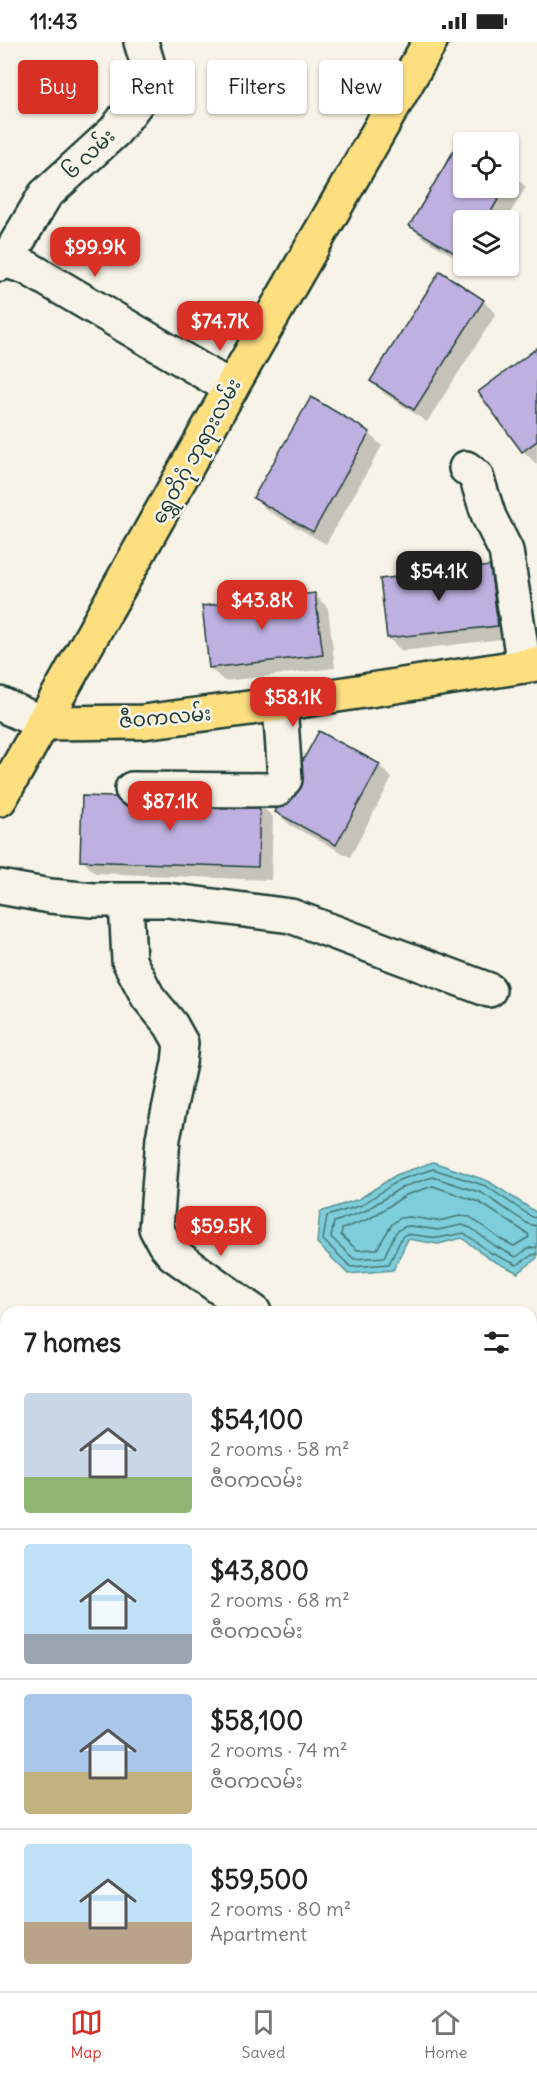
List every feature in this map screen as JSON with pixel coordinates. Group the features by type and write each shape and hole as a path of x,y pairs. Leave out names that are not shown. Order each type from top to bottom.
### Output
{"main road":[{"name":"ရွှေတိဂုံ ဘုရားလမ်း","path":"0,799 231,388 430,42"},
{"name":"ဇီဝကလမ်း","path":"42,723 143,723 531,665"}],"street":[{"name":"၆ လမ်း","path":"3,263 45,195 114,131 147,89 148,64 141,42"},
{"path":"3,263 26,267 231,388"},
{"path":"466,468 476,476 489,517 506,551 531,665"},
{"path":"0,704 42,723"},
{"path":"132,789 276,790 285,779 280,704"},
{"path":"0,887 50,896 126,901 168,900 291,915 489,990"},
{"path":"126,901 129,961 148,997 171,1025 181,1043 163,1138 156,1228 164,1244 173,1254 246,1306"}],"water":[{"path":"433,1162 488,1181 537,1213 537,1258 518,1273 488,1258 462,1238 438,1244 408,1239 393,1270 348,1274 317,1243 320,1212 359,1199 396,1175"}],"building":[{"path":"453,152 453,198 499,198 492,210 453,210 453,252 409,226"},
{"path":"440,271 484,300 414,410 370,381"},
{"path":"537,348 537,441 522,452 478,392"},
{"path":"311,397 370,432 313,532 253,498"},
{"path":"490,566 498,626 387,638 380,579"},
{"path":"315,593 323,655 209,668 202,606"},
{"path":"319,731 380,764 336,845 275,812"},
{"path":"82,796 260,802 258,867 80,861"}]}
